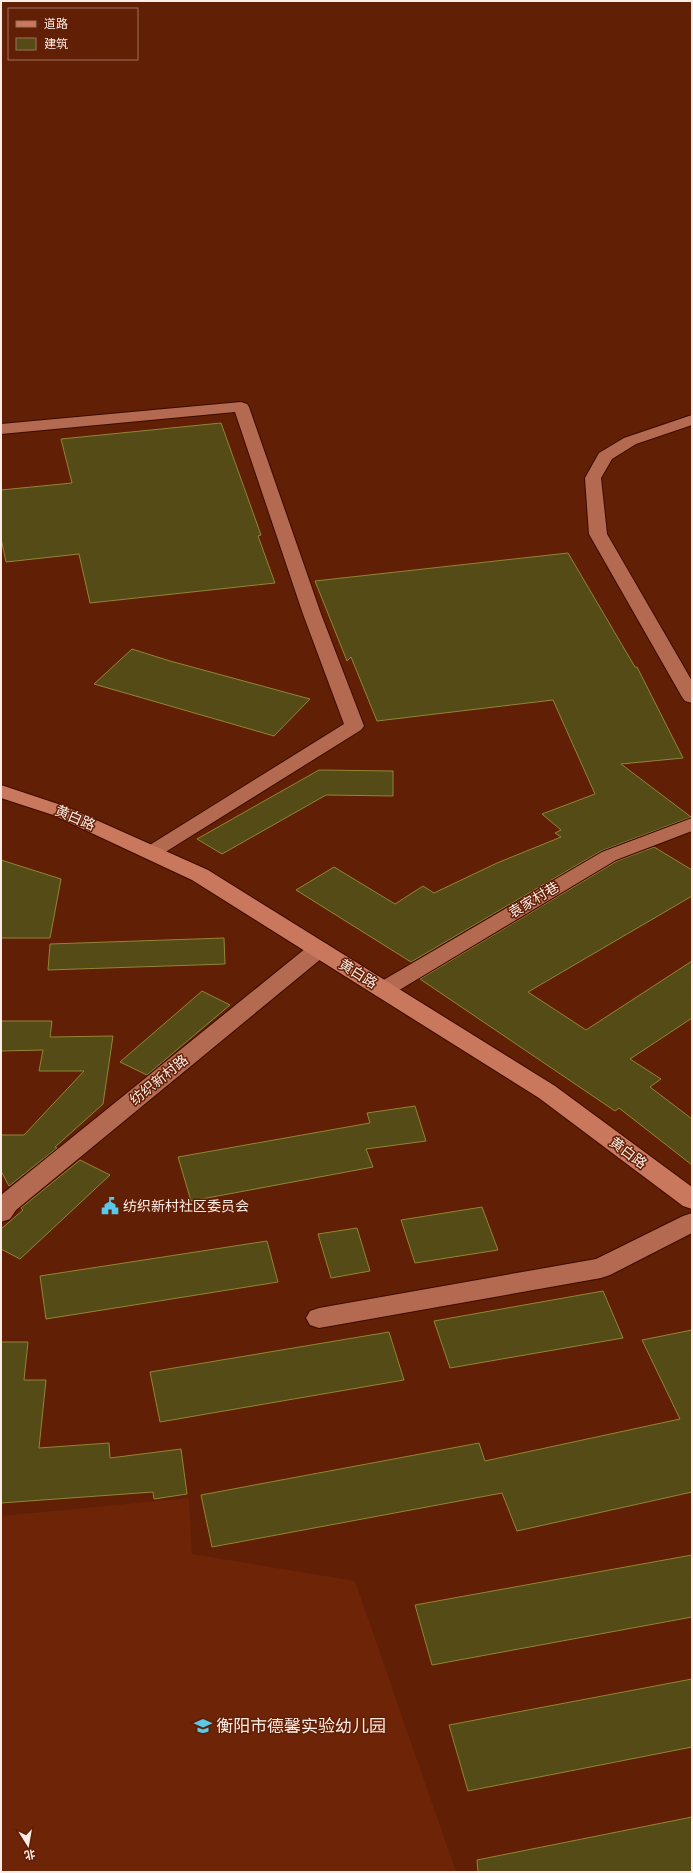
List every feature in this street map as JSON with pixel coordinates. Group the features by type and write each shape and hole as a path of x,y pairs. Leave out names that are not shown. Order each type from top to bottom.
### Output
{"main road":[{"name":"黄白路","path":"1,791 60,811 152,852 200,876 547,1092 692,1200"}],"street":[{"path":"1,429 241,407 312,614 354,726 152,852"},
{"path":"692,420 630,441 605,456 593,478 598,534 692,697"},
{"name":"袁家村巷","path":"383,990 609,856 692,824"},
{"name":"纺织新村路","path":"3,1207 318,949"},
{"path":"319,1318 601,1268 692,1222"}],"shaded area":[{"name":"衡阳市德馨实验幼儿园","path":"189,1498 192,1554 355,1581 456,1872 1,1872 1,1516"}],"building":[{"path":"221,423 261,535 258,536 275,583 90,603 79,554 6,562 1,538 1,490 72,483 61,439"},
{"path":"568,553 635,667 637,667 683,758 621,764 691,817 601,851 411,962 296,890 334,867 395,904 423,886 434,893 497,863 561,837 555,833 561,830 542,814 595,794 553,700 377,721 351,657 347,661 315,581"},
{"path":"132,649 170,661 310,699 274,736 94,684"},
{"path":"319,770 393,771 393,796 326,795 222,854 197,839"},
{"path":"654,847 692,870 692,896 528,992 586,1030 692,961 692,1018 630,1059 661,1079 650,1087 692,1119 692,1165 619,1108 615,1111 420,979 617,861"},
{"path":"1,860 61,879 50,938 1,938"},
{"path":"224,938 225,964 48,970 50,944"},
{"path":"202,991 230,1005 147,1075 120,1062"},
{"path":"1,1021 52,1021 50,1037 113,1036 103,1104 55,1147 57,1148 9,1186 1,1171 1,1135 24,1135 84,1071 39,1071 43,1050 1,1051"},
{"path":"415,1106 426,1141 366,1149 373,1167 191,1201 178,1157 370,1123 367,1113"},
{"path":"80,1160 110,1175 20,1259 1,1249 1,1229 23,1210 21,1208"},
{"path":"482,1207 498,1250 415,1263 401,1220"},
{"path":"357,1228 370,1271 331,1278 318,1234"},
{"path":"267,1241 278,1282 46,1319 40,1276"},
{"path":"603,1291 623,1338 450,1368 434,1321"},
{"path":"692,1330 692,1492 517,1531 502,1493 212,1547 201,1495 479,1443 485,1461 680,1419 642,1340"},
{"path":"389,1332 404,1380 160,1422 150,1372"},
{"path":"1,1342 28,1342 24,1380 46,1380 39,1448 109,1443 110,1458 181,1449 187,1494 154,1499 153,1492 1,1503"},
{"path":"692,1555 692,1617 432,1665 415,1605"},
{"path":"692,1679 692,1747 468,1791 449,1725"},
{"path":"692,1817 692,1872 478,1872 477,1860"}],"place":[{"name":"纺织新村社区委员会","path":"110,1206"},
{"name":"衡阳市德馨实验幼儿园","path":"203,1726"}]}
